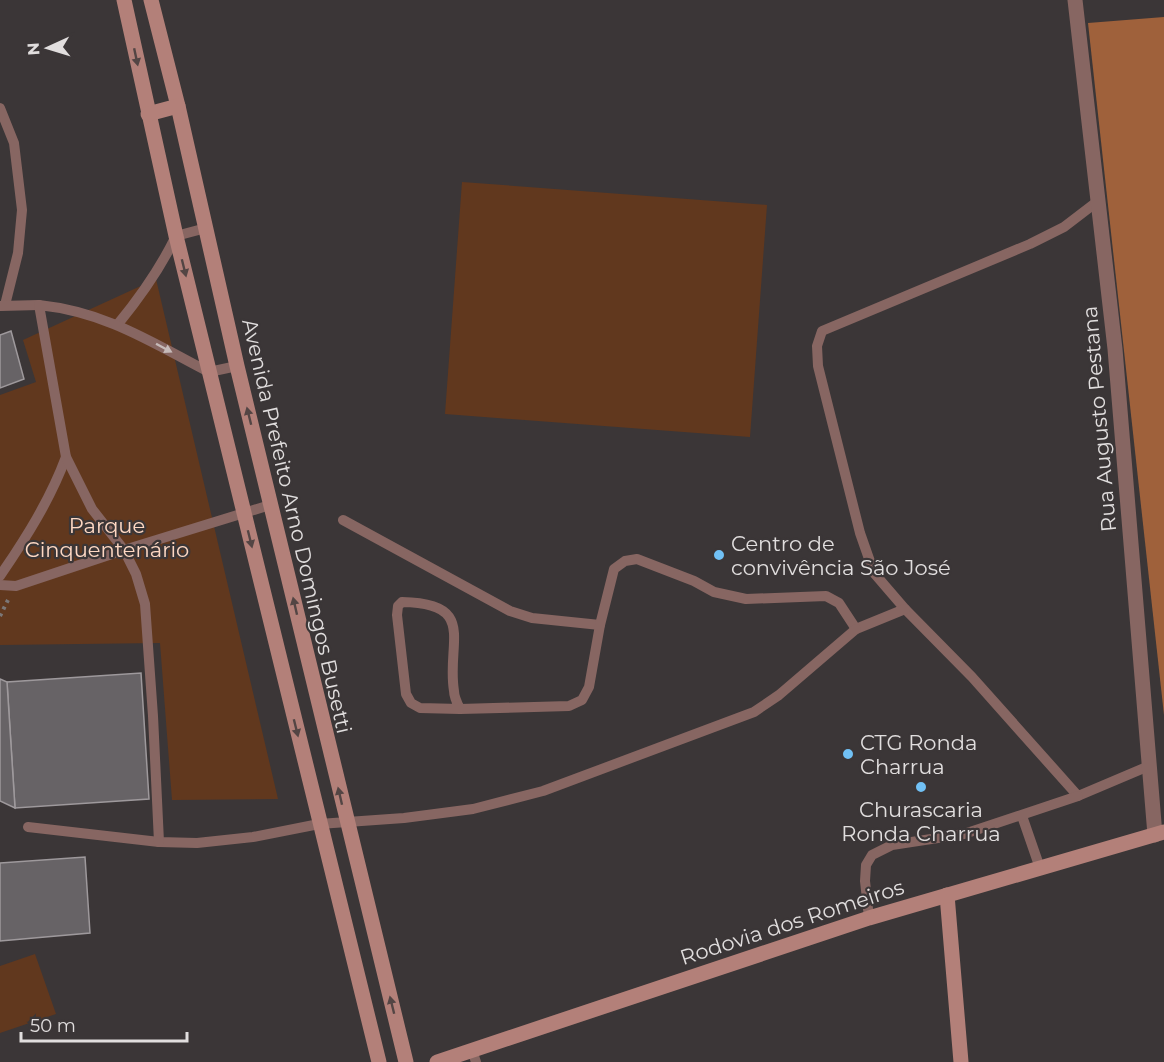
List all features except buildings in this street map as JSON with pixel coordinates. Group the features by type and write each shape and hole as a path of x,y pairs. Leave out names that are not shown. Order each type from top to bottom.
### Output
{"street":[{"path":"124,0 176,236 379,1062"},
{"name":"Avenida Prefeito Arno Domingos Busetti","path":"151,0 178,106 270,505 406,1062"},
{"name":"Rua Augusto Pestana","path":"1076,0 1115,348 1149,766 1159,833"},
{"path":"148,114 178,106"},
{"name":"Rodovia dos Romeiros","path":"436,1062 474,1056 869,918 1159,833"},
{"path":"947,895 961,1062"}],"lane":[{"path":"0,108 14,143 22,210 18,253 2,306 39,305 64,308 118,324 209,372 237,366"},
{"path":"1078,796 972,677 905,609 874,573 860,533 818,366 816,346 822,331 1064,228 1098,201"},
{"path":"118,324 144,294 176,236 206,228"},
{"path":"39,305 66,457 92,509 124,550 136,574 145,604 159,842"},
{"path":"0,576 55,487 66,457"},
{"path":"0,585 16,586 270,505"},
{"path":"343,520 510,611 532,618 600,625"},
{"path":"460,709 454,693 456,637 452,620 441,610 422,602 402,602 398,606 397,615 406,694 411,703 420,708 460,709 570,706 582,700 588,687 614,569 625,561 637,559 728,596 746,599 826,596 838,603 856,629"},
{"path":"28,827 159,842 197,843 253,837 319,824 404,818 473,809 533,794 754,712 771,701 856,629 905,609"},
{"path":"869,918 865,880 867,865 872,855 892,845 964,834 1022,816 1078,796 1149,766"},
{"path":"1022,816 1040,868"}],"green space":[{"path":"462,182 767,205 750,437 445,414"},
{"name":"Parque Cinquentenário","path":"156,279 278,799 172,800 160,643 0,645 0,395 36,382 23,340"},
{"path":"35,954 56,1014 0,1033 0,966"}],"shaded area":[{"path":"1164,17 1164,715 1088,23"}],"place":[{"name":"Centro de convivência São José","path":"719,555"},
{"name":"CTG Ronda Charrua","path":"848,754"},
{"name":"Churascaria Ronda Charrua","path":"921,787"}]}
